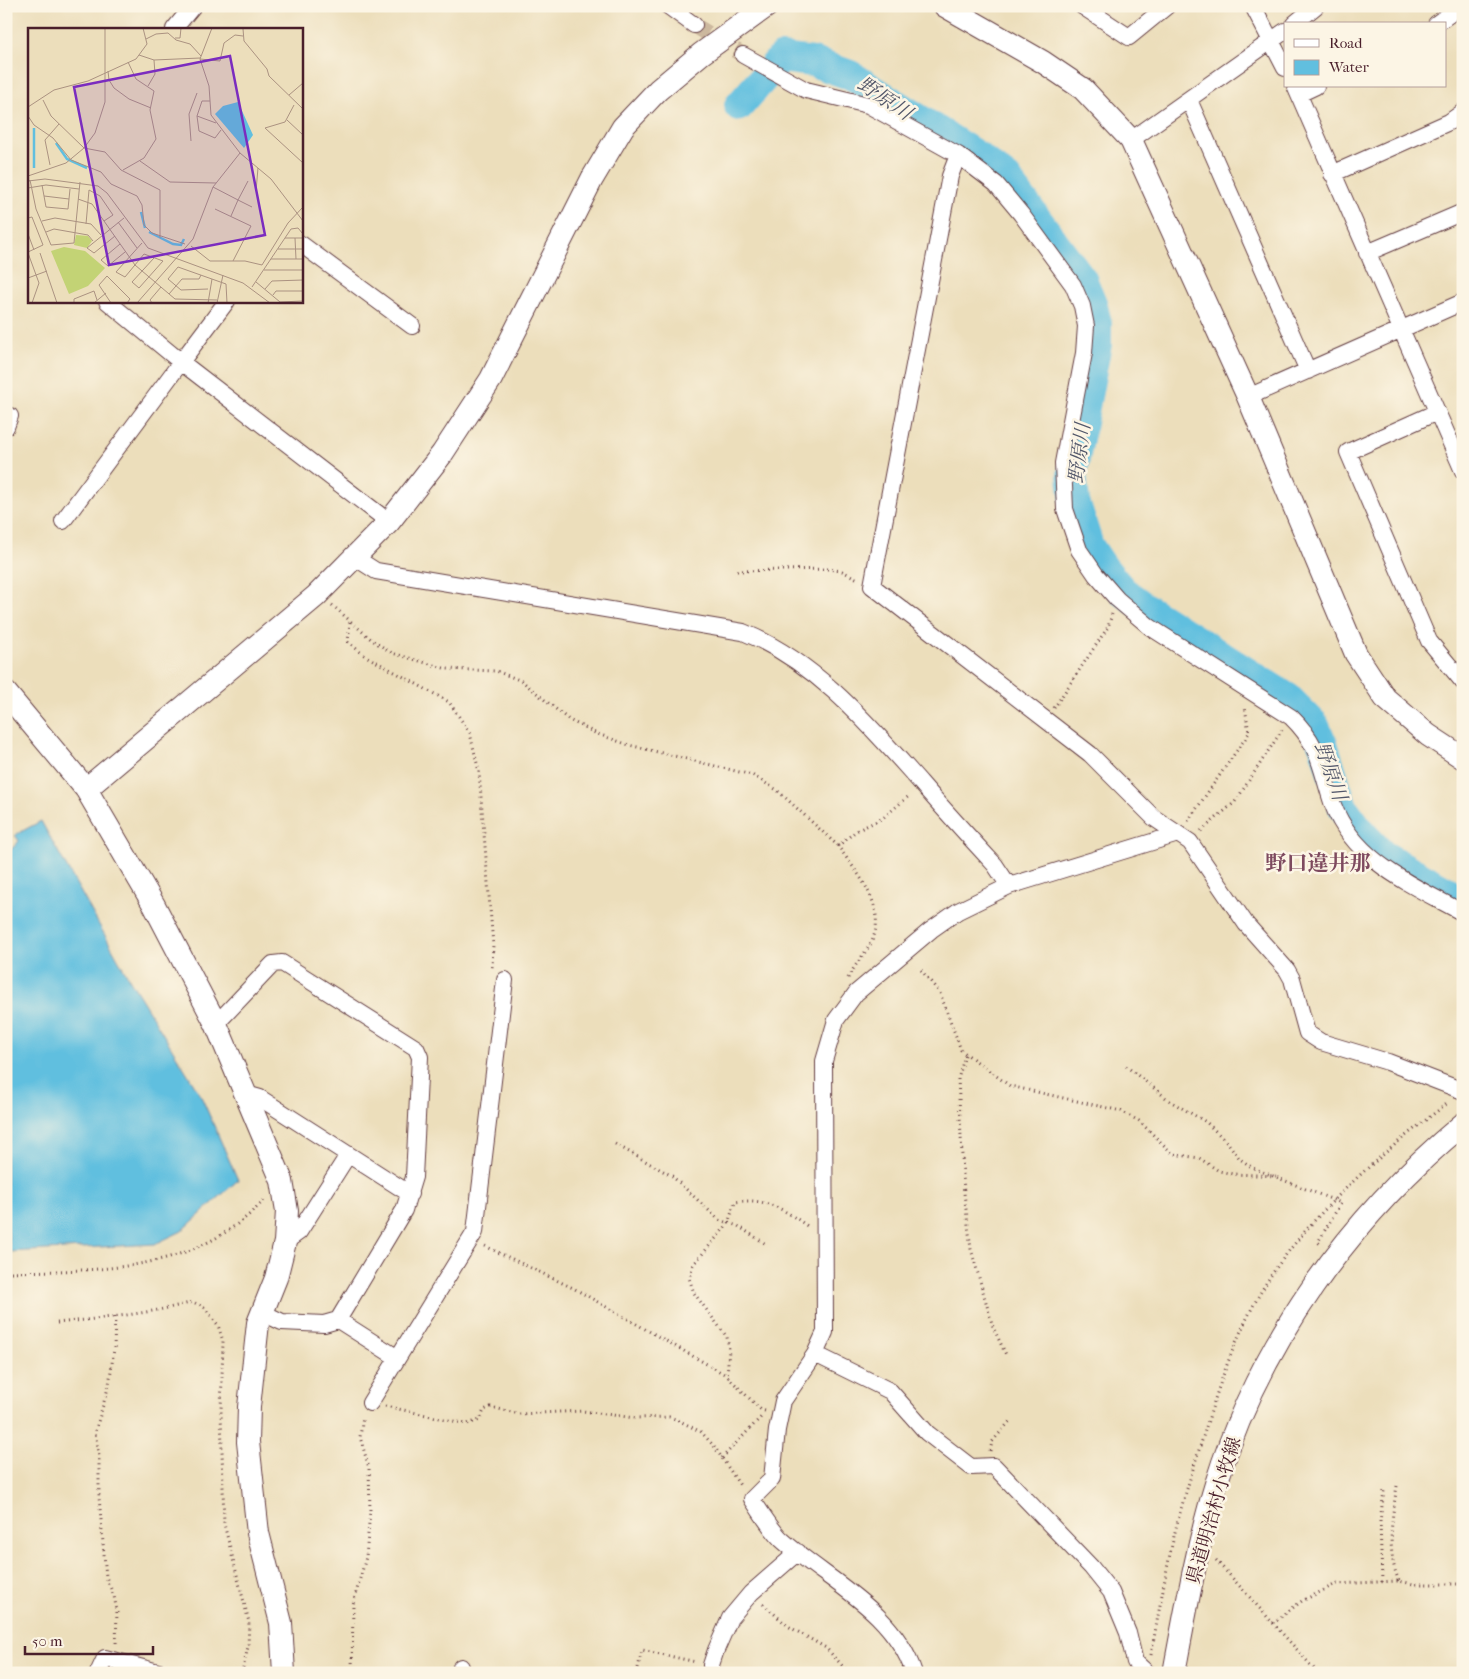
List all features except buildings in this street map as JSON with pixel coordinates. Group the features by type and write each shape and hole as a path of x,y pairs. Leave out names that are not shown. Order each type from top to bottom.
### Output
{"street":[{"path":"175,28 193,6"},
{"path":"668,6 694,24"},
{"path":"86,789 319,593 388,522 442,454 491,379 592,179 623,127 658,90 701,54 767,6"},
{"path":"945,6 1043,62 1083,89 1132,140 1248,397 1356,654 1385,698 1428,735 1463,758"},
{"path":"1082,6 1129,37 1167,6"},
{"path":"1253,6 1284,66"},
{"path":"1296,22 1316,6"},
{"path":"1439,22 1461,6"},
{"path":"1132,140 1284,32"},
{"path":"743,55 806,90 868,105 958,155 996,184 1021,214 1073,285 1082,306 1086,326 1084,353 1063,463 1065,509 1079,550 1096,575 1117,599 1150,627 1291,717 1305,730 1318,753 1334,806 1346,829 1358,846 1391,873 1463,913"},
{"path":"1297,90 1463,471"},
{"path":"1189,100 1308,371"},
{"path":"1332,174 1449,122 1463,112"},
{"path":"958,155 950,176 872,586 1047,719 1090,754 1154,818 1182,837 1246,924 1287,970 1292,979 1307,1033 1321,1042 1388,1062 1463,1091"},
{"path":"1367,253 1463,212"},
{"path":"302,245 412,326"},
{"path":"108,302 181,362 388,522"},
{"path":"62,522 226,302"},
{"path":"1248,397 1463,302"},
{"path":"1437,412 1348,452 1429,641 1463,682"},
{"path":"354,557 376,571 743,632 769,642 813,674 876,731 995,865 1009,886"},
{"path":"6,693 86,789 154,904 216,1024 282,1181 287,1211 285,1242 257,1331 249,1407 248,1442 258,1533 281,1623 284,1673"},
{"path":"914,1673 896,1640 872,1610 780,1537 752,1499 772,1479 774,1412 815,1354 825,1332 824,1060 836,1020 856,992 930,930 958,911 1009,886 1182,837"},
{"path":"216,1024 273,964 282,964 416,1048 420,1058 414,1177 410,1194 404,1210 338,1320 324,1324 282,1322 263,1313"},
{"path":"370,1403 396,1357 474,1232 505,980"},
{"path":"246,1094 260,1098 410,1194"},
{"name":"県道明治村小牧線","path":"1174,1673 1197,1554 1216,1484 1235,1430 1291,1320 1361,1222 1421,1160 1463,1124"},
{"path":"285,1242 299,1232 348,1155"},
{"path":"338,1320 396,1357"},
{"path":"815,1354 890,1391 927,1433 971,1468 994,1466 1091,1567 1111,1592 1128,1633 1136,1662 1147,1673"},
{"path":"712,1669 730,1618 751,1594 798,1552"},
{"path":"98,1673 105,1658 162,1673"}],"path":[{"path":"737,571 828,569 842,571 872,586"},
{"path":"319,593 372,640 392,653 447,669 496,671 522,681 569,720 595,734 629,745 752,775 777,790 838,846 870,892 877,911 876,926 870,944 848,979"},
{"path":"1047,719 1108,627 1117,599"},
{"path":"350,621 348,642 364,656 449,702 470,733 479,772 493,945"},
{"path":"1182,837 1249,733 1240,684"},
{"path":"1182,837 1235,802 1291,717"},
{"path":"838,846 856,831 883,818 922,784"},
{"path":"921,970 940,993 961,1050 965,1055 1010,1086 1122,1111 1139,1121 1173,1154 1199,1158 1218,1170 1233,1174 1276,1176"},
{"path":"965,1055 958,1079 964,1192 971,1249 993,1327 1007,1358"},
{"path":"1126,1066 1170,1101 1206,1122 1228,1143 1240,1159 1253,1168 1341,1203 1318,1242 1334,1258"},
{"path":"614,1144 672,1176 719,1220 738,1226 766,1244"},
{"path":"6,1272 86,1270 146,1264 188,1252 221,1236 250,1216 282,1181"},
{"path":"727,1376 729,1349 727,1337 698,1300 689,1278 692,1264 728,1224 735,1202 751,1199 769,1203 789,1213 826,1238"},
{"path":"470,1239 574,1290 727,1376 761,1410 774,1412"},
{"path":"57,1322 115,1317 170,1308 193,1302 204,1308 218,1325 223,1341 221,1411 224,1524 249,1622 248,1647 242,1673"},
{"path":"112,1660 117,1644 117,1610 114,1596 106,1577 99,1497 99,1456 95,1432 109,1385 114,1349 115,1317"},
{"path":"352,1673 352,1604 366,1557 370,1511 369,1468 360,1437 362,1420 370,1403 466,1424 480,1420 484,1410 491,1407 519,1414 583,1411 635,1418 669,1417 701,1432 752,1499"},
{"path":"722,1458 774,1412"},
{"path":"990,1466 989,1455 992,1442 1010,1421"},
{"path":"1397,1486 1391,1535 1396,1574 1399,1581"},
{"path":"1382,1582 1380,1521 1384,1491"},
{"path":"1197,1554 1208,1556 1218,1561 1318,1673"},
{"path":"1273,1623 1302,1601 1336,1584 1399,1581 1413,1584 1463,1584"},
{"path":"751,1594 788,1626 826,1648 849,1673"},
{"path":"637,1673 642,1650 712,1669"}],"water":[{"path":"41,821 131,982 200,1094 238,1180 182,1231 155,1244 10,1252 6,1212 6,855 19,841 15,835"}],"waterway":[{"name":"野原川","path":"739,106 781,58 813,62 850,75 977,156 1007,179 1082,279 1092,303 1097,323 1097,344 1072,475 1075,502 1089,546 1123,591 1147,609 1288,698 1314,724 1324,747 1343,807 1362,833 1383,855 1463,900"}],"tunnel":[{"path":"694,25 743,55"}],"district":[{"name":"野口違井那","path":"1318,863"}]}
